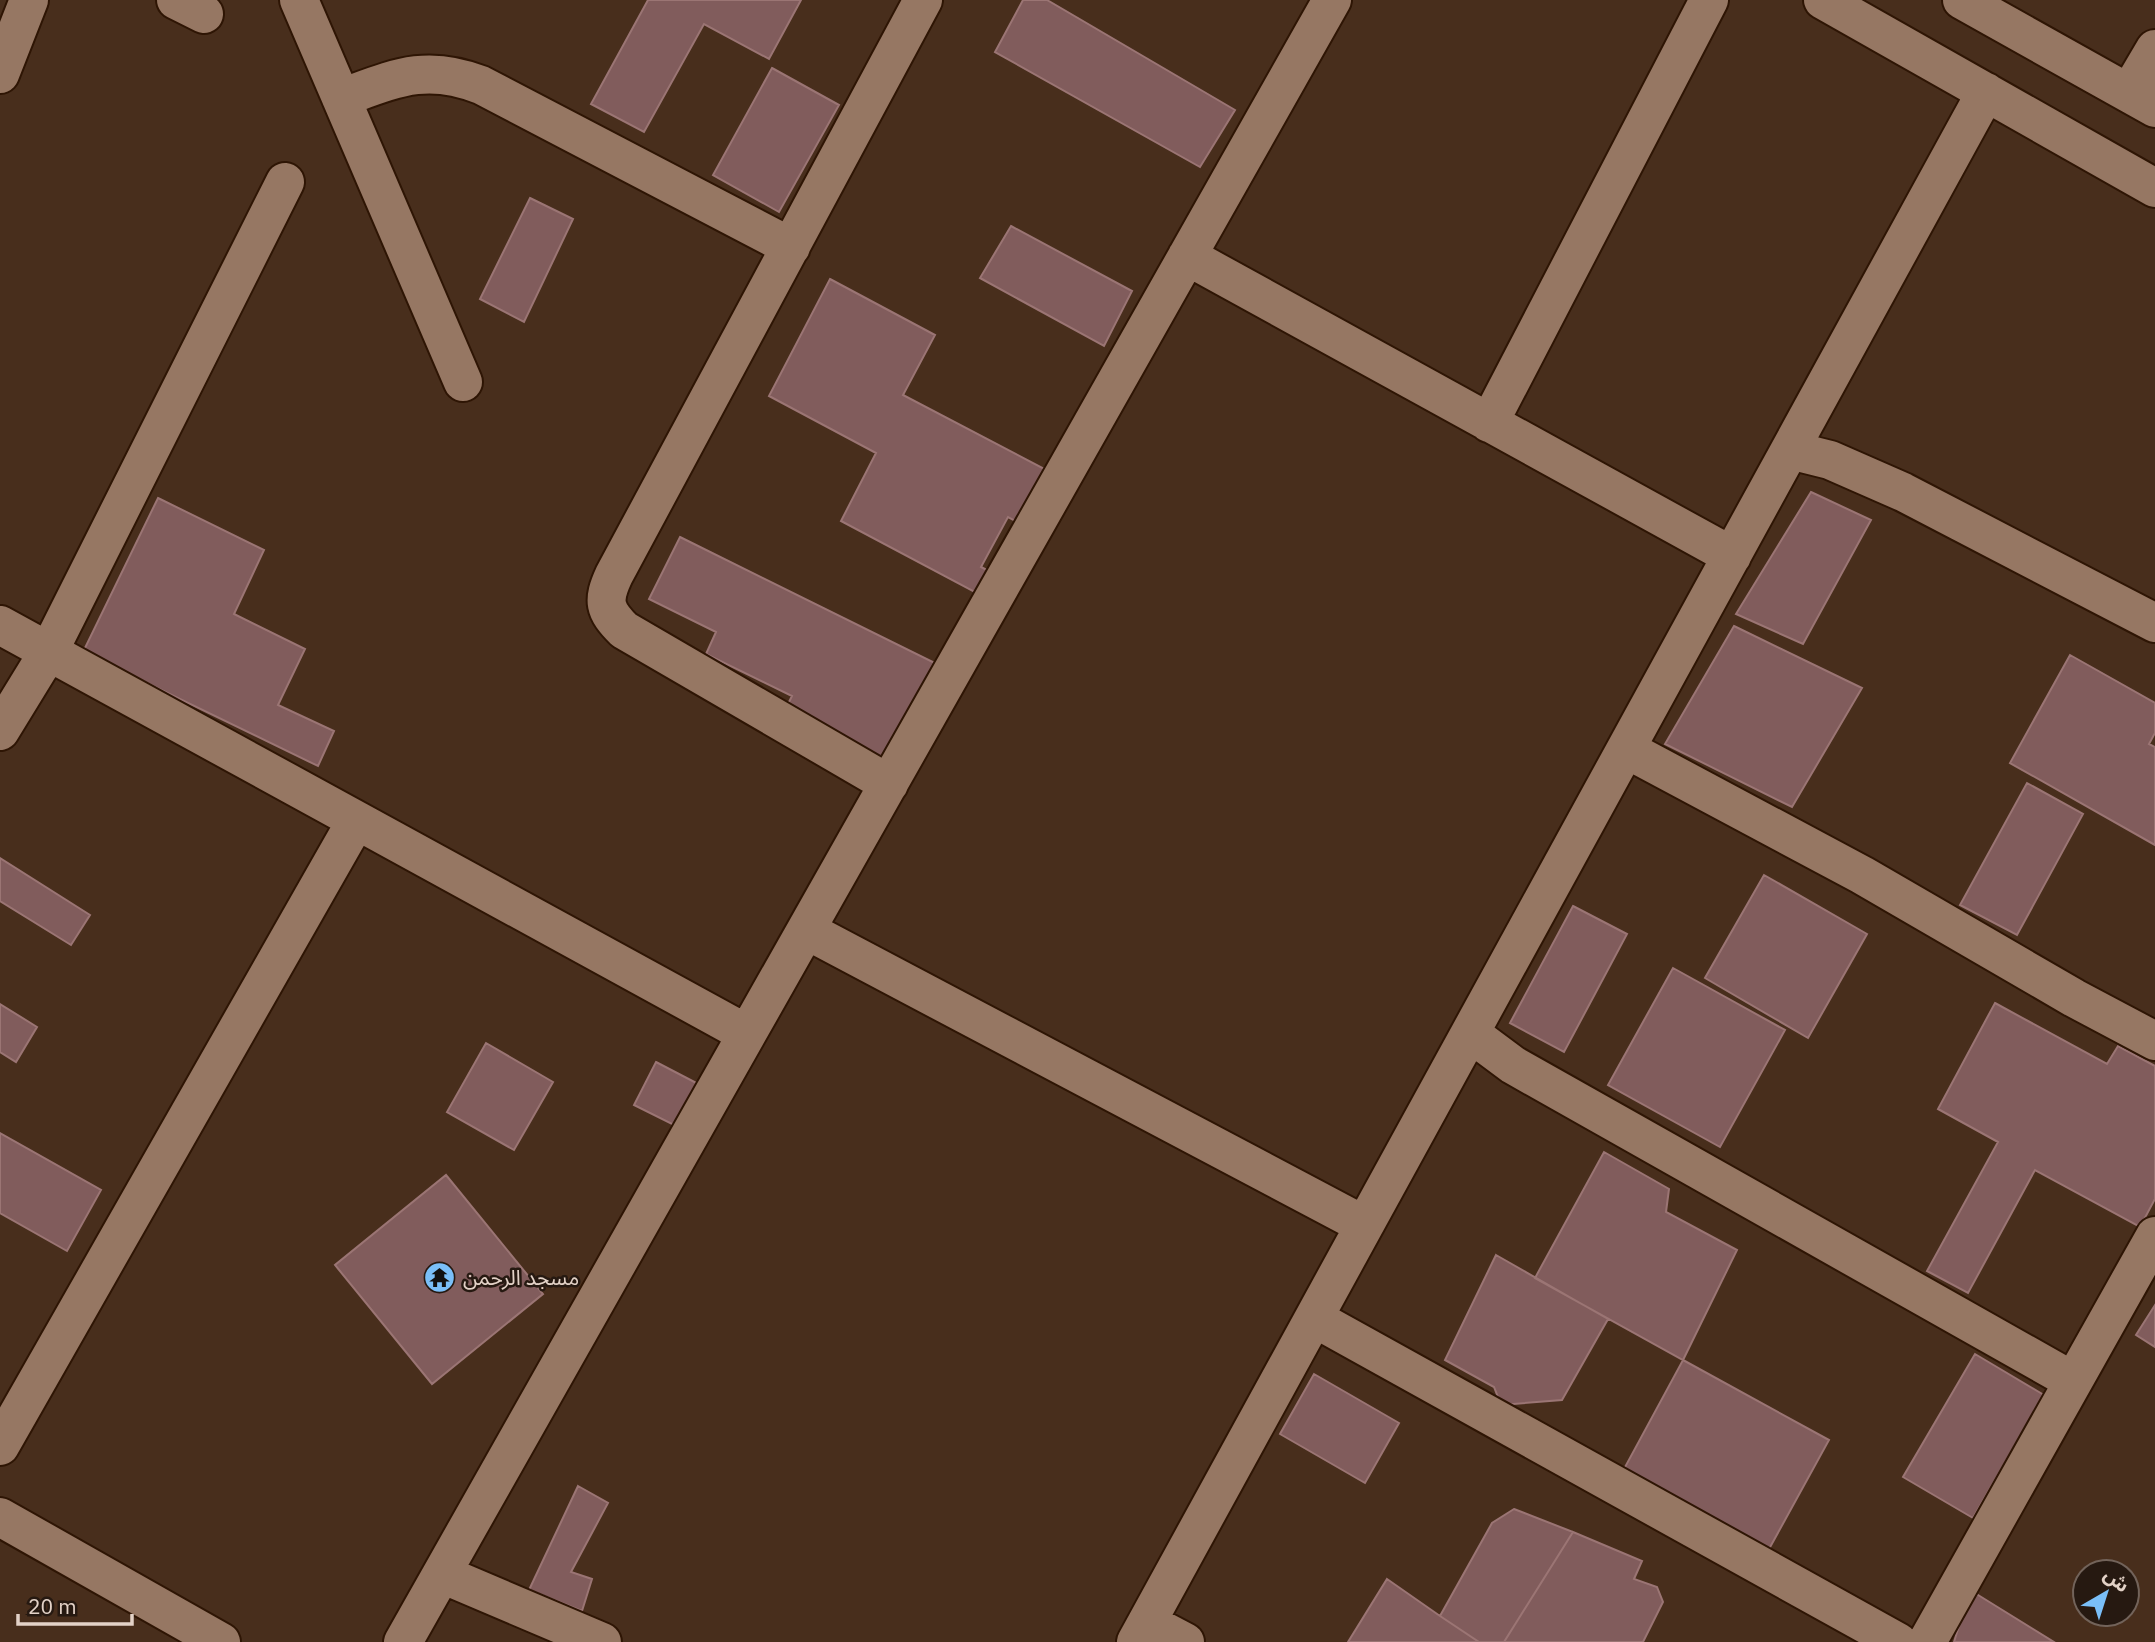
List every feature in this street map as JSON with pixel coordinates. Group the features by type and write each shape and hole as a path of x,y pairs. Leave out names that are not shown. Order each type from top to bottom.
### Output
{"street":[{"path":"0,74 29,0"},
{"path":"299,0 463,382"},
{"path":"889,784 624,631 609,615 606,595 614,575 923,0"},
{"path":"403,1642 1332,0"},
{"path":"1489,423 1709,0"},
{"path":"1823,0 2155,188"},
{"path":"1962,0 2142,100 2155,49"},
{"path":"341,98 406,75 444,74 463,78 790,247"},
{"path":"1185,1642 1141,1632 1986,92"},
{"path":"0,731 49,651 285,182"},
{"path":"1187,256 1732,556"},
{"path":"1790,450 1830,460 1903,492 2155,623"},
{"path":"0,625 747,1034"},
{"path":"1626,749 1862,875 2074,998 2155,1041"},
{"path":"0,1446 356,821"},
{"path":"806,930 1364,1225"},
{"path":"1470,1033 1525,1072 2073,1381"},
{"path":"1927,1642 2155,1236"},
{"path":"1314,1318 1898,1642"},
{"path":"0,1517 221,1642"},
{"path":"442,1574 602,1642"}],"building":[{"path":"648,0 801,0 769,59 704,24 644,132 591,104"},
{"path":"1023,0 1047,0 1235,110 1200,167 995,52"},
{"path":"772,68 839,105 779,212 713,175"},
{"path":"530,198 573,219 524,322 480,299"},
{"path":"1011,226 1132,291 1104,346 980,278"},
{"path":"830,279 935,335 903,395 1071,483 1043,536 1008,517 981,567 1012,583 1001,606 841,521 876,453 769,396"},
{"path":"1811,492 1871,520 1803,644 1736,614"},
{"path":"158,498 264,550 234,614 305,649 278,705 334,731 318,766 83,652"},
{"path":"680,537 953,672 904,774 783,714 792,696 706,654 716,632 649,599"},
{"path":"1734,626 1862,688 1792,807 1665,744"},
{"path":"2070,655 2155,703 2155,733 2149,744 2155,747 2155,845 2010,763"},
{"path":"2027,783 2083,814 2017,935 1960,905"},
{"path":"0,858 90,915 71,945 0,901"},
{"path":"1764,875 1867,934 1808,1038 1705,978"},
{"path":"1573,906 1627,934 1564,1052 1510,1023"},
{"path":"1673,968 1785,1030 1720,1147 1608,1085"},
{"path":"1995,1003 2107,1064 2118,1046 2155,1066 2155,1199 2140,1227 2035,1170 1968,1293 1927,1271 1998,1142 1938,1109"},
{"path":"0,1004 37,1027 16,1062 0,1052"},
{"path":"486,1043 553,1082 514,1150 447,1112"},
{"path":"656,1062 706,1088 684,1130 634,1105"},
{"path":"0,1133 101,1190 67,1251 0,1213"},
{"path":"1604,1152 1669,1189 1666,1212 1737,1250 1683,1360 1535,1278"},
{"path":"446,1175 543,1294 432,1384 335,1265"},
{"path":"1496,1255 1608,1319 1562,1400 1501,1405 1494,1387 1445,1360"},
{"path":"2155,1305 2155,1347 2136,1335"},
{"path":"1975,1354 2044,1395 1973,1518 1903,1477"},
{"path":"1683,1360 1829,1440 1763,1560 1618,1480"},
{"path":"1314,1374 1399,1423 1365,1483 1280,1434"},
{"path":"578,1486 608,1503 571,1572 592,1579 582,1611 529,1590"},
{"path":"1514,1509 1573,1532 1504,1642 1479,1642 1440,1616 1492,1523"},
{"path":"1573,1532 1642,1561 1634,1579 1657,1587 1663,1602 1643,1642 1504,1642"},
{"path":"1387,1579 1440,1616 1479,1642 1348,1642"},
{"path":"1970,1590 2054,1642 1954,1642"}],"place":[{"name":"مسجد الرحمن","path":"440,1277"}]}
